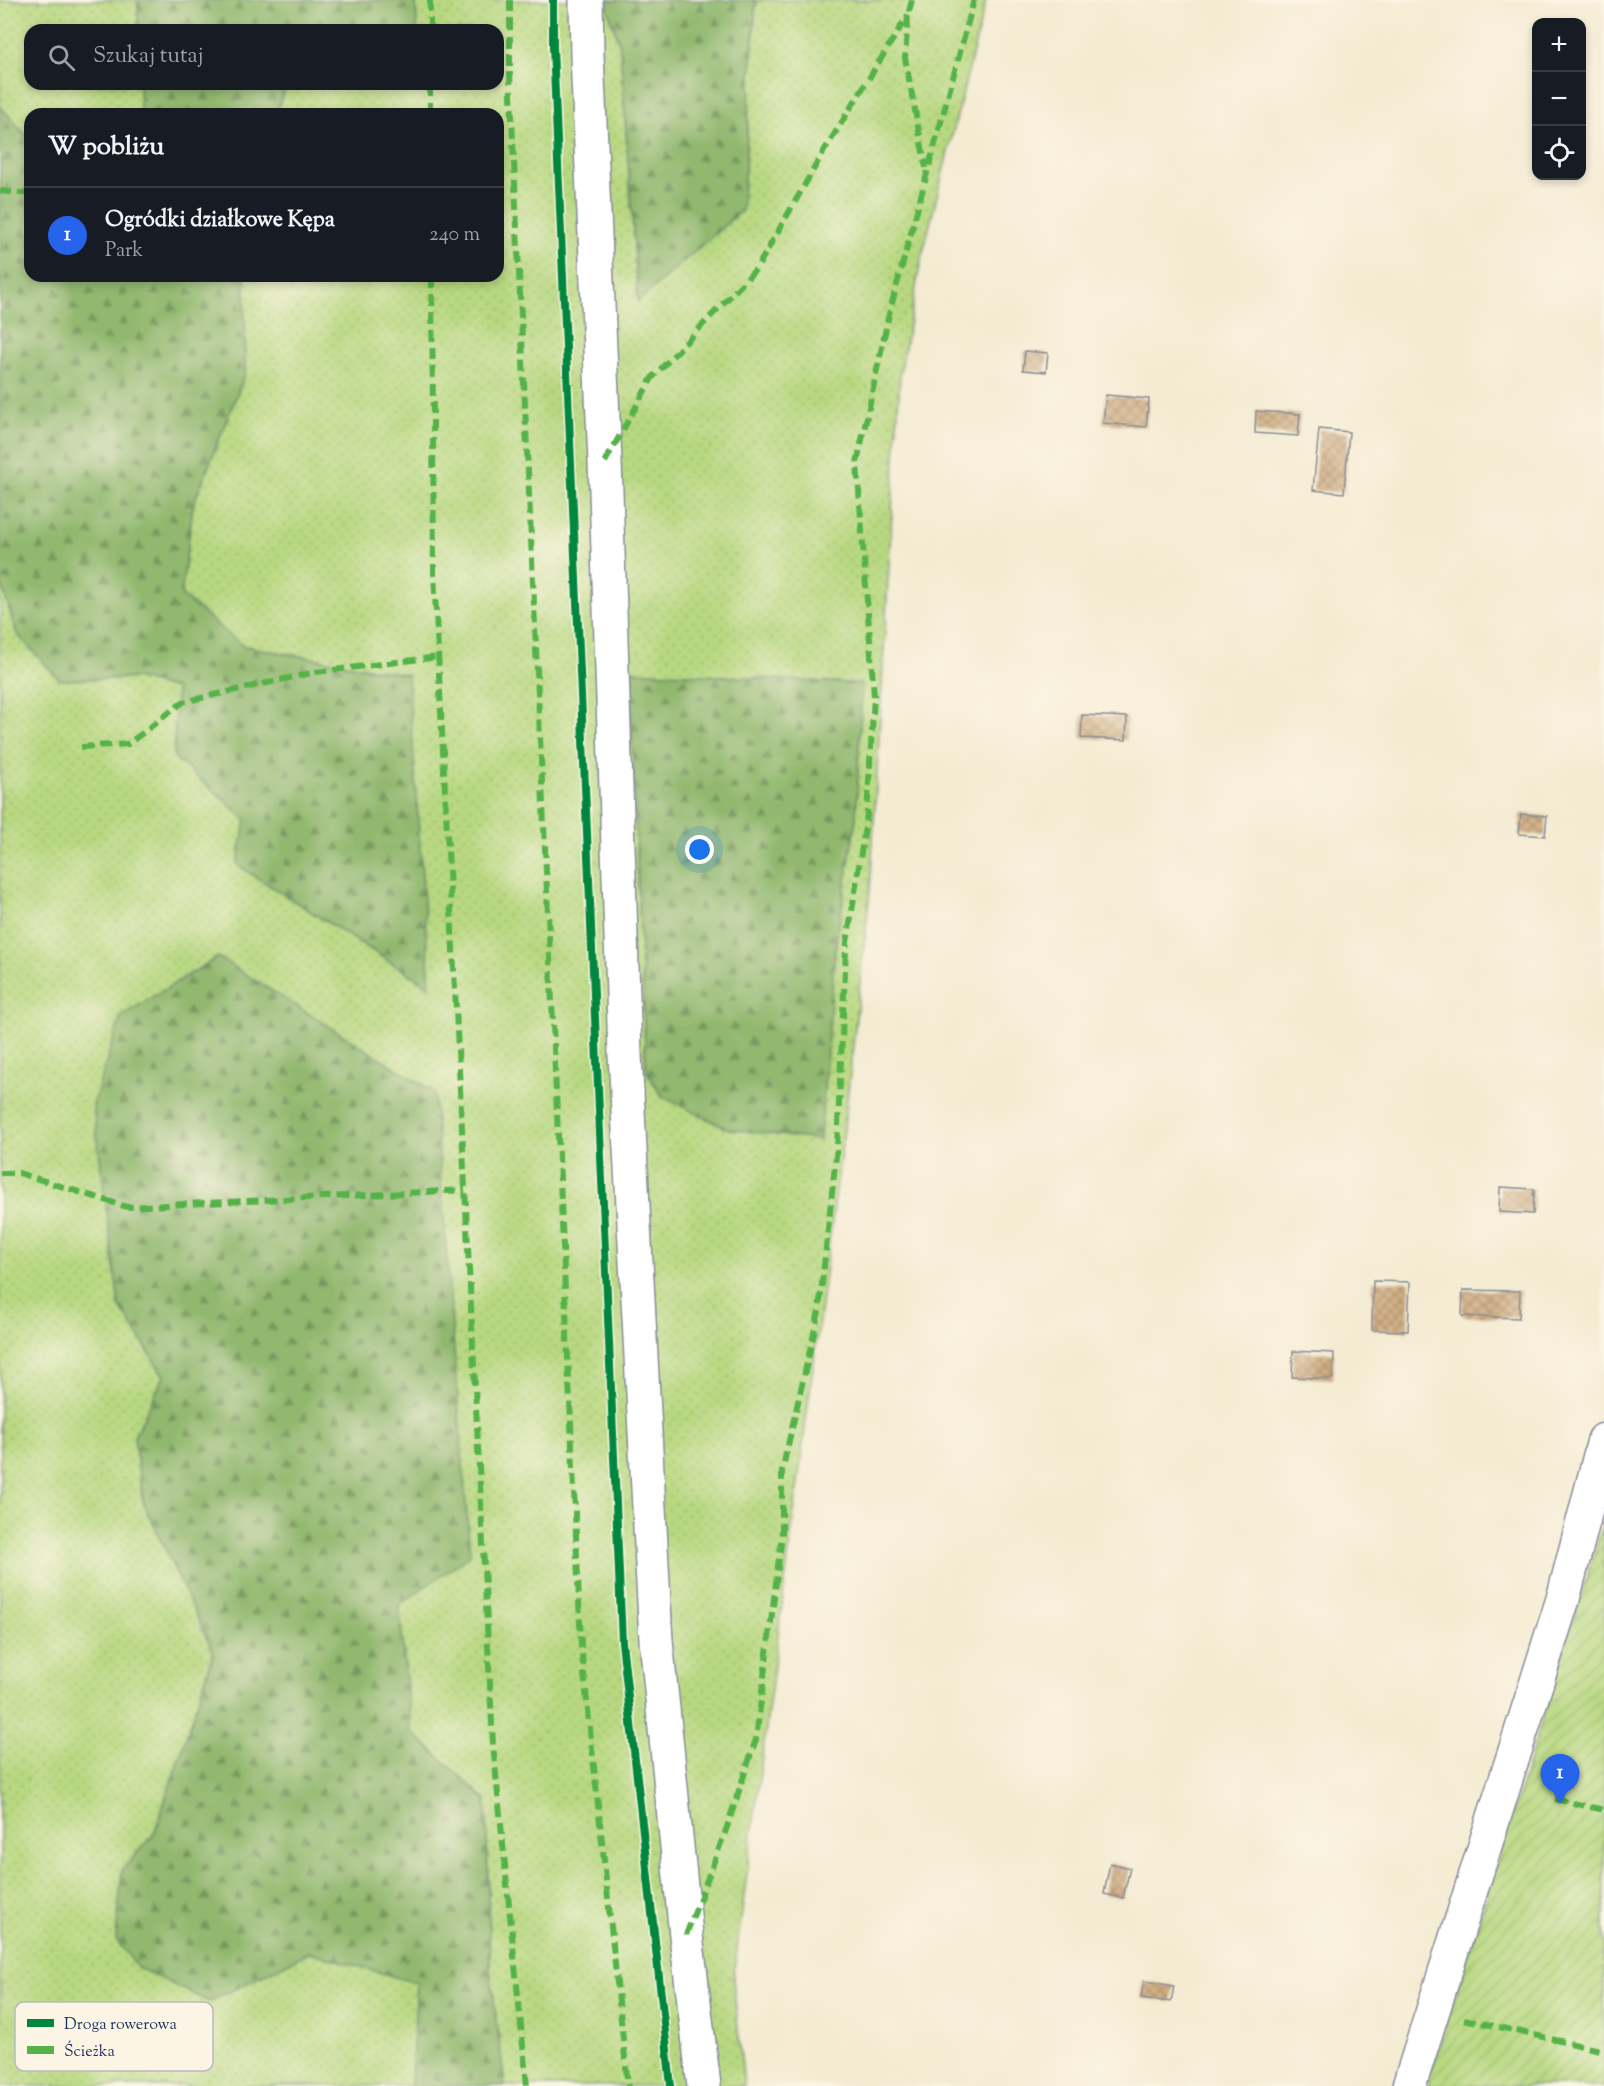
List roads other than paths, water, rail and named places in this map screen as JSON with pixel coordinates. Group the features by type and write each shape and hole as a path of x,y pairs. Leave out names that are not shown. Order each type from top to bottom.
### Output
{"lane":[{"path":"586,0 586,55 604,450 625,1054 656,1640 704,2086"},
{"path":"1409,2086 1563,1599 1604,1440"}],"place":[{"name":"Ogródki działkowe Kępa","path":"1560,1804"}]}
